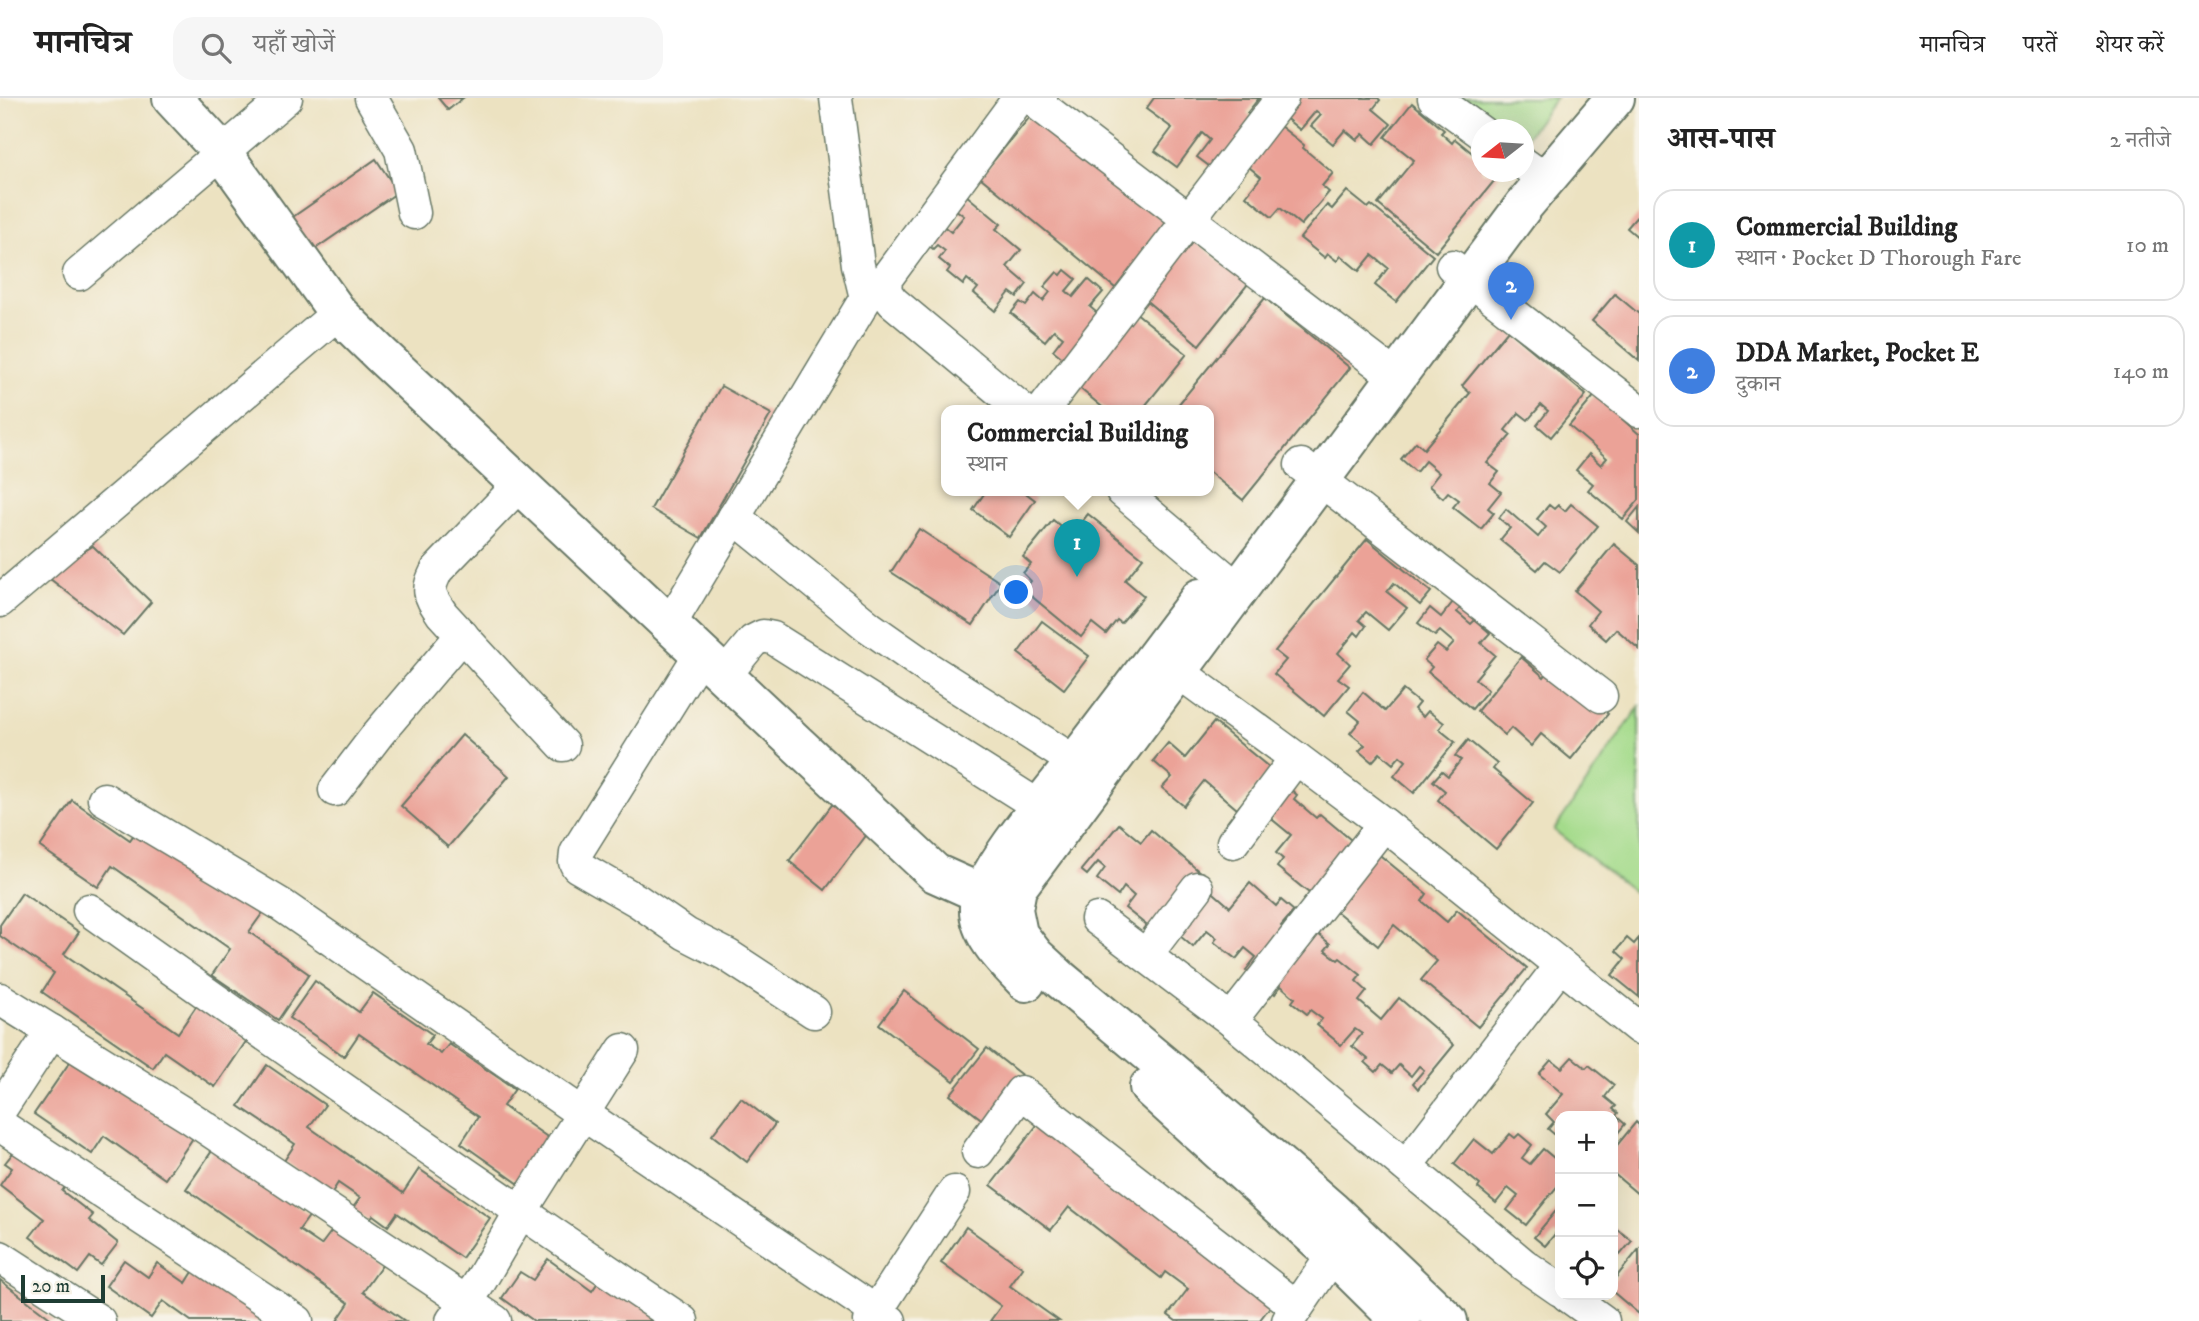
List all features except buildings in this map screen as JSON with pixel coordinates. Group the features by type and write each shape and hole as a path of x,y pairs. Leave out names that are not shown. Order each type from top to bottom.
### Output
{"street":[{"path":"172,98 222,152 338,313 399,373 935,873 1000,891"},
{"path":"79,274 286,98"},
{"path":"371,98 401,150 414,214"},
{"path":"670,624 866,298 858,265 836,98"},
{"path":"1047,405 1282,98"},
{"path":"1434,98 1471,125"},
{"path":"1534,162 1582,98"},
{"path":"1534,165 1615,98"},
{"path":"1017,405 892,302 886,293 885,280 1031,103 1190,219 1387,370"},
{"path":"1448,1321 1338,1231 1163,1099 1048,1003 1014,970 987,936 978,907 1000,891 1461,272 1525,204 1527,182"},
{"path":"1461,272 1639,411"},
{"path":"0,601 338,313"},
{"path":"1310,472 1601,696"},
{"path":"520,484 437,570 429,586 432,599 442,614 563,745"},
{"path":"1128,496 1229,581"},
{"path":"734,517 879,634 1075,762"},
{"path":"335,790 378,734 462,635"},
{"path":"814,1012 727,955 686,934 638,901 577,866 575,862 576,853 613,791 713,664 763,636 773,638 1040,807"},
{"path":"1000,891 994,872 1040,807 1075,762 1167,665"},
{"path":"1167,665 1384,824 1639,1028"},
{"path":"1233,842 1296,758"},
{"path":"104,799 280,904 878,1318 954,1192"},
{"path":"1231,1020 1384,824"},
{"path":"1146,955 1197,888"},
{"path":"89,910 304,1064 682,1321"},
{"path":"1097,919 1231,1020 1524,1265 1555,1287"},
{"path":"1406,1166 1560,966"},
{"path":"0,999 191,1118 459,1312 495,1321"},
{"path":"0,1110 52,1031"},
{"path":"459,1312 623,1050"},
{"path":"978,1152 1021,1092 1292,1314 1338,1231"},
{"path":"0,1125 296,1321"},
{"path":"1338,1231 1401,1321"},
{"path":"0,1257 99,1321"},
{"path":"1574,1300 1603,1321"}],"green space":[{"path":"1434,98 1556,98 1534,127 1534,119 1471,119 1471,123"},
{"path":"1639,707 1639,896 1554,830"}],"place":[{"name":"DDA Market, Pocket E","path":"1511,320"},
{"name":"Commercial Building","path":"1077,577"}]}
